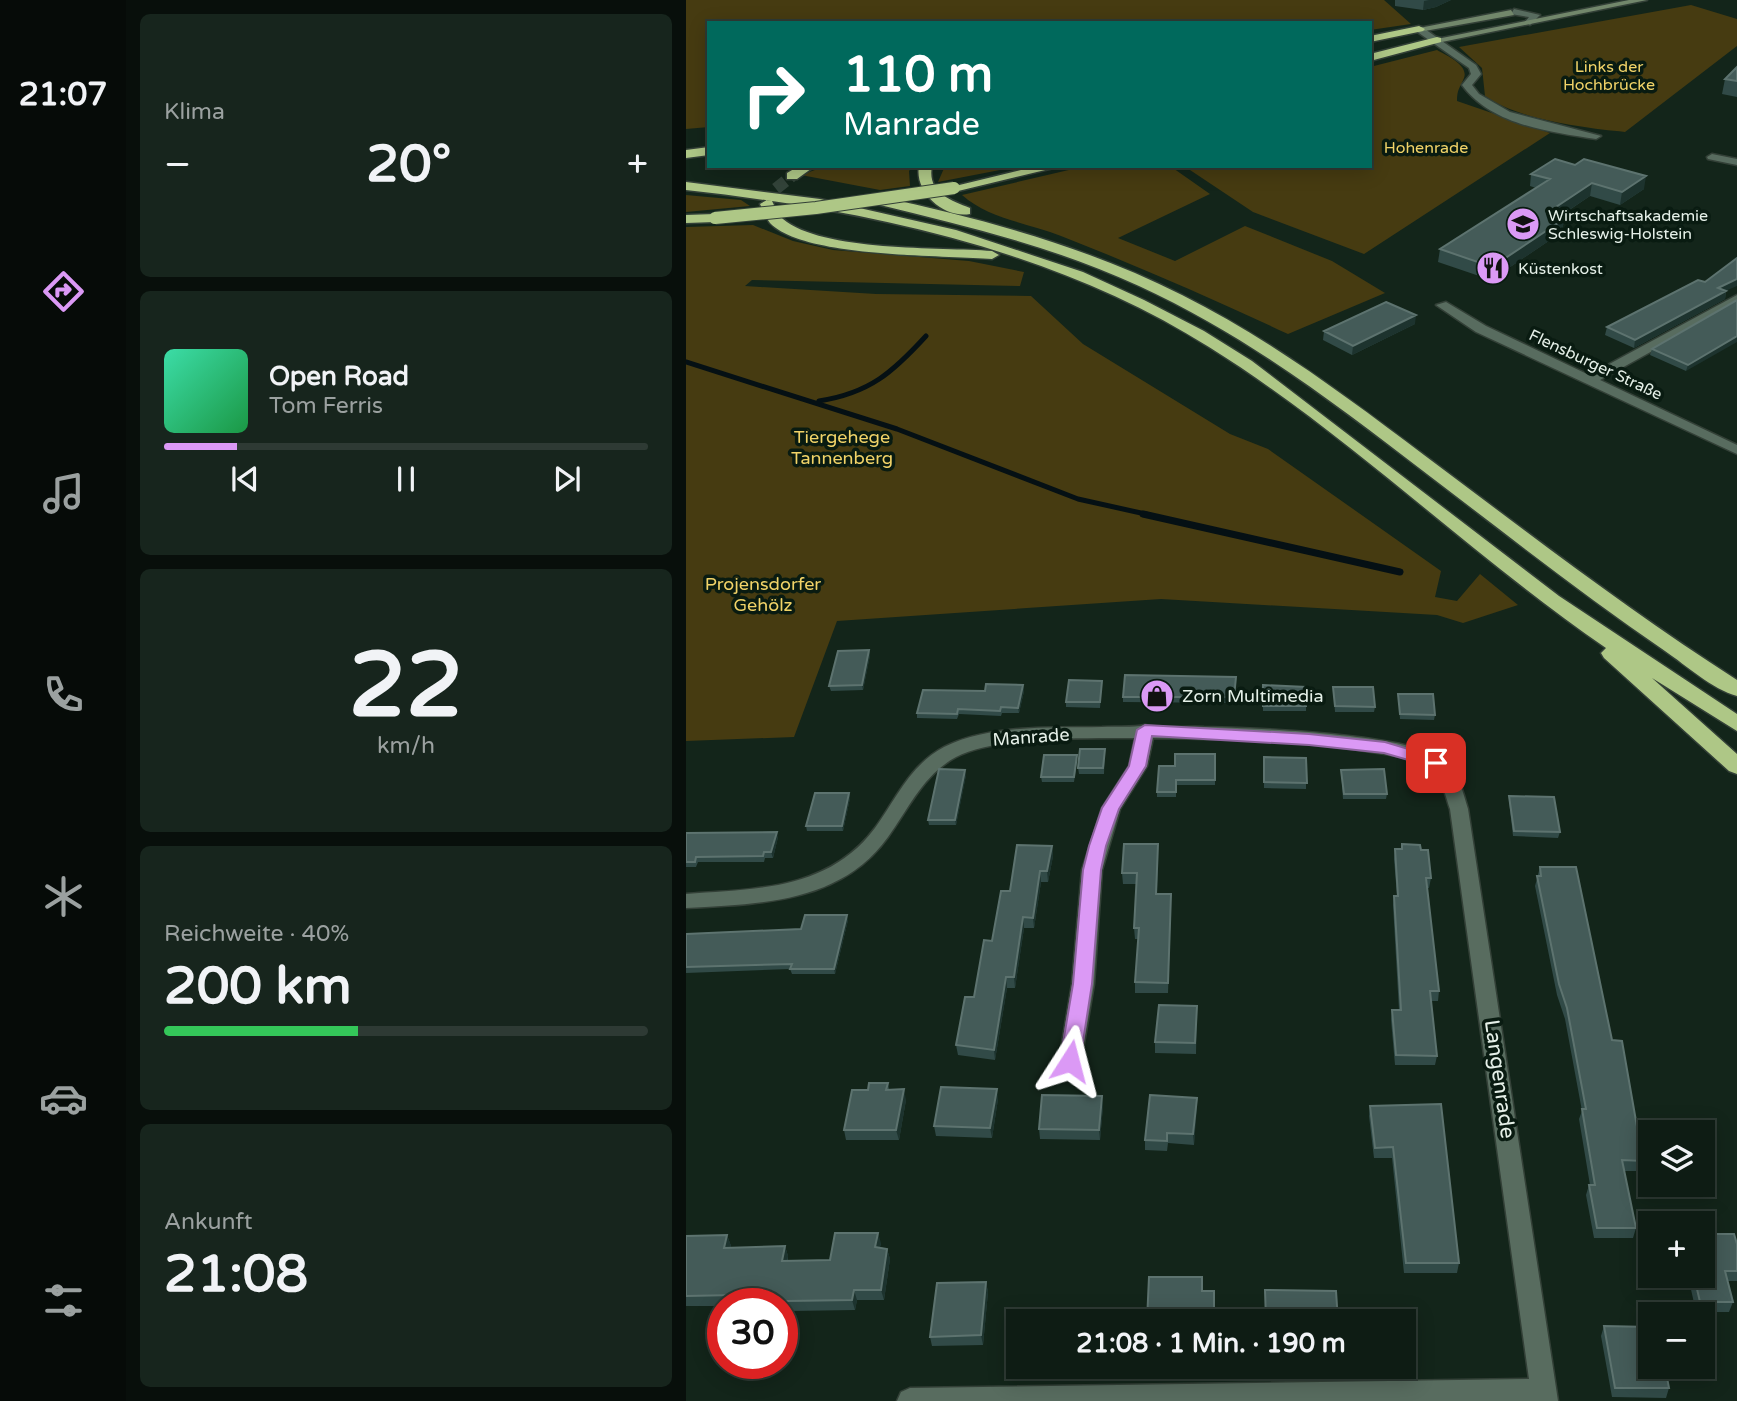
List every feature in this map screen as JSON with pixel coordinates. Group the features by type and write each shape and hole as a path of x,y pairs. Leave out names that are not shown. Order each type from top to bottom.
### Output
{"highway":[{"path":"1372,38 1419,29"},
{"path":"1372,57 1437,40"},
{"path":"686,154 707,151"},
{"path":"792,176 806,168"},
{"path":"926,168 923,179 927,190 949,205 1006,226 1027,238"},
{"path":"686,219 816,208 954,188 1047,168"},
{"path":"686,174 792,185 875,200 1027,238 1147,284 1230,328 1320,386 1609,604 1737,689"},
{"path":"686,186 820,203 945,230 1055,265 1113,290 1202,336 1288,394 1581,621 1737,724"},
{"path":"767,204 768,214 775,223 792,233 823,242 966,251 1001,256 1113,290"},
{"path":"1581,621 1737,766"}],"main road":[{"path":"1437,40 1643,0"},
{"path":"1419,29 1540,7"}],"street":[{"path":"1514,12 1535,15 1530,22"},
{"path":"1419,29 1474,67 1476,74 1467,86 1478,101 1500,112 1596,136"},
{"path":"1712,157 1737,163"},
{"path":"1590,380 1737,299"},
{"name":"Flensburger Straße","path":"1442,305 1481,329 1737,450"},
{"path":"1070,1061 1083,984 1092,870 1097,846 1111,808 1138,766 1145,730"},
{"name":"Manrade","path":"686,901 788,893 833,877 873,844 917,777 944,755 966,744 1021,736 1145,730 1309,739 1396,750 1436,763"},
{"name":"Langenrade","path":"1436,763 1451,785 1459,810 1544,1397"},
{"path":"910,1401 1544,1397"}],"green space":[{"path":"686,0 1384,0 1411,24 1372,30 1372,21 707,21 707,127 686,129"},
{"name":"Links der Hochbrücke","path":"1691,5 1737,19 1737,46 1625,132 1552,122 1499,104 1485,96 1482,68 1459,47"},
{"name":"Hohenrade","path":"1437,50 1456,61 1465,73 1457,101 1550,133 1364,254 1253,212 1187,168 1372,168 1372,66"},
{"path":"820,168 911,168 909,171 910,186 880,190 801,175"},
{"path":"944,168 1010,168 938,182"},
{"path":"1077,168 1173,168 1210,194 1118,238 1175,261 1245,226 1332,261 1385,293 1288,334 1118,259 984,210 962,195"},
{"path":"686,195 741,200 750,206 686,212"},
{"name":"Tiergehege Tannenberg","path":"753,225 793,241 833,250 969,261 1024,272 1020,286 752,280 745,286 876,294 1031,296 1083,344 1230,434 1268,449 1441,571 1435,597 1457,601 1480,574 1518,605 1463,623 1437,615 1161,599 837,621 794,737 686,741 686,227"}],"building":[{"path":"1737,67 1737,81 1725,79"},
{"path":"1555,159 1575,165 1584,159 1646,176 1622,192 1592,183 1547,213 1564,219 1492,267 1440,249 1550,179 1531,174"},
{"path":"1737,258 1737,279 1718,288 1726,291 1635,340 1607,327 1698,280 1705,282"},
{"path":"1737,300 1737,336 1688,365 1652,349"},
{"path":"1386,302 1416,315 1353,346 1324,331"},
{"path":"869,650 862,685 829,686 838,651"},
{"path":"1125,675 1236,677 1234,697 1123,697"},
{"path":"1069,680 1102,681 1100,702 1066,702"},
{"path":"986,684 1023,685 1018,708 1001,707 1000,711 958,709 957,714 917,713 923,690 985,691"},
{"path":"1263,685 1306,687 1306,706 1263,706"},
{"path":"1333,687 1373,687 1375,707 1335,706"},
{"path":"1398,694 1433,694 1435,715 1400,714"},
{"path":"1080,749 1105,749 1103,768 1078,768"},
{"path":"1175,754 1215,754 1215,780 1176,780 1176,792 1157,792 1159,766 1175,766"},
{"path":"1044,755 1077,755 1074,777 1041,777"},
{"path":"1264,757 1306,758 1307,783 1264,782"},
{"path":"939,769 965,770 955,820 928,820"},
{"path":"1384,769 1387,794 1344,794 1341,770"},
{"path":"815,793 849,793 842,826 806,826"},
{"path":"1509,796 1554,797 1560,832 1514,831"},
{"path":"777,832 771,852 764,852 763,856 696,857 695,862 686,862 686,833"},
{"path":"1124,844 1158,844 1156,894 1171,894 1168,983 1135,982 1139,928 1134,928 1137,873 1122,873"},
{"path":"1402,844 1420,845 1421,850 1428,850 1431,878 1426,878 1439,991 1430,991 1437,1056 1396,1055 1392,1010 1401,1010 1394,896 1398,896 1395,849 1402,849"},
{"path":"1017,845 1052,846 1047,871 1040,871 1033,918 1023,917 1014,977 1006,977 994,1050 956,1045 965,997 974,997 984,940 992,941 1001,891 1010,891"},
{"path":"1540,867 1576,867 1612,1040 1622,1041 1638,1132 1638,1161 1622,1160 1636,1228 1597,1228 1589,1185 1595,1185 1582,1109 1586,1109 1567,1008 1559,984 1537,876 1541,876"},
{"path":"805,915 847,915 834,969 790,969 792,964 686,967 686,934 801,929"},
{"path":"1159,1005 1197,1006 1195,1043 1155,1042"},
{"path":"869,1083 888,1083 886,1090 904,1089 896,1130 844,1130 852,1090 868,1090"},
{"path":"941,1087 997,1089 990,1128 934,1126"},
{"path":"1042,1095 1102,1096 1099,1130 1039,1129"},
{"path":"1150,1095 1197,1098 1193,1134 1167,1133 1167,1141 1145,1140"},
{"path":"1441,1104 1459,1263 1406,1263 1393,1147 1375,1148 1370,1106"},
{"path":"835,1233 878,1233 875,1247 887,1249 881,1290 854,1290 852,1300 798,1301 798,1288 707,1288 707,1296 686,1296 686,1236 727,1235 724,1248 785,1246 782,1261 830,1260"},
{"path":"1715,1234 1734,1234 1737,1244 1737,1271 1725,1271 1733,1302 1700,1302 1697,1288 1715,1288"},
{"path":"1149,1277 1202,1277 1202,1291 1214,1291 1214,1309 1148,1309"},
{"path":"986,1282 981,1335 930,1337 937,1283"},
{"path":"1265,1290 1336,1291 1337,1309 1266,1309"},
{"path":"1604,1326 1638,1327 1638,1379 1667,1379 1669,1388 1615,1388"}],"waterway":[{"path":"819,401 853,393 879,379 903,360 926,336"},
{"path":"686,362 897,429 1078,499 1150,515"},
{"path":"1143,514 1400,572"}],"tunnel":[{"path":"767,204 773,191 792,176"}],"place":[{"name":"Wirtschaftsakademie Schleswig-Holstein","path":"1523,224"},
{"name":"Küstenkost","path":"1493,268"},
{"name":"Zorn Multimedia","path":"1157,696"}],"route":[{"path":"1070,1061 1083,984 1092,870 1097,846 1111,808 1138,766 1145,730 1309,739 1408,752 1436,763"}],"park label":[{"name":"Projensdorfer Gehölz","path":"763,594"}]}
